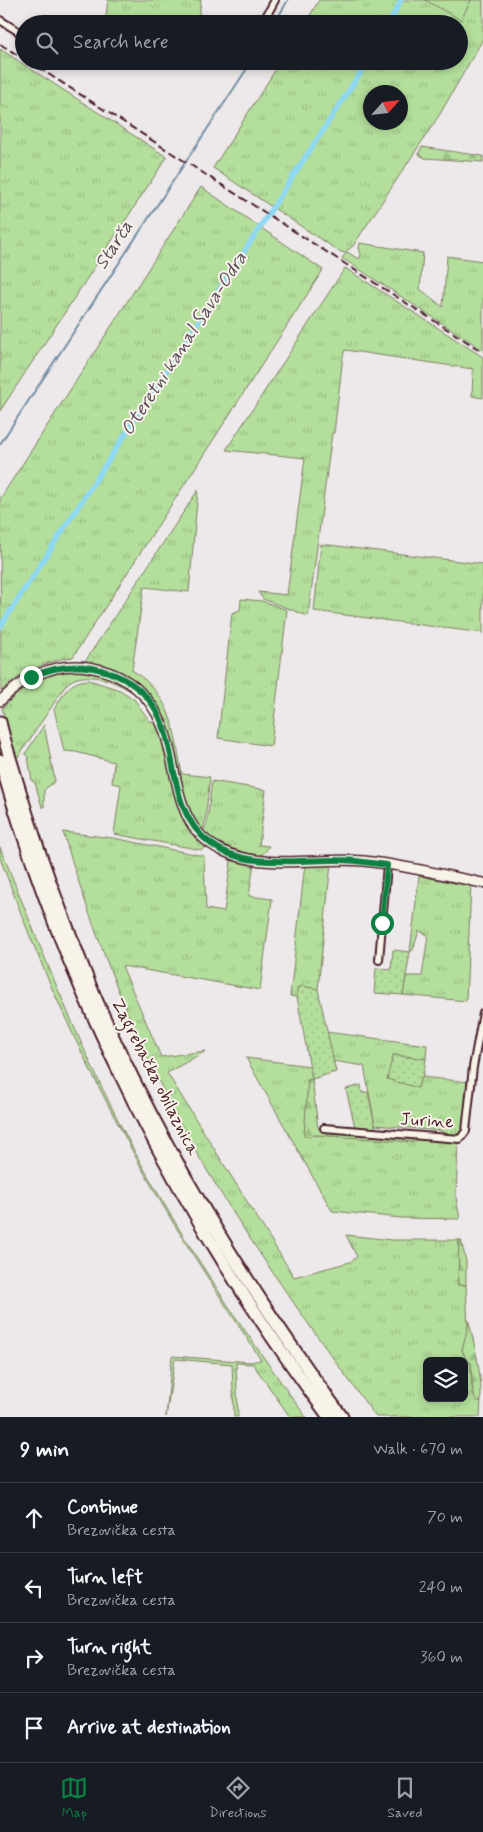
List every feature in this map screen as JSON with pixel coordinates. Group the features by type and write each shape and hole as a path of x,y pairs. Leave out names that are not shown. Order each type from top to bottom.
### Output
{"highway":[{"name":"Zagrebačka obilaznica","path":"0,722 21,795 55,896 90,985 156,1123 239,1266 342,1417"},
{"name":"Zagrebačka obilaznica","path":"0,760 46,901 81,988 147,1127 230,1272 261,1320 330,1417"}],"main road":[{"path":"0,701 11,690 31,677 53,669 67,666 84,666 112,674 126,680 140,692 158,715 168,738 177,786 184,809 192,825 210,844 231,854 250,858 279,861 350,860 483,883"}],"street":[{"path":"267,15 275,0"},
{"path":"0,20 15,29"},
{"path":"379,960 387,865"},
{"name":"Jurine","path":"324,1128 460,1139 466,1131 472,1067 483,1013"}],"green space":[{"path":"108,0 201,0 199,15 106,15"},
{"path":"319,0 483,0 483,39 468,65 468,15 310,15"},
{"path":"425,0 471,0 464,15 452,15"},
{"path":"0,49 15,59 15,70 32,70 167,157 0,411"},
{"path":"275,70 465,70 440,114 353,246 344,253 213,168"},
{"path":"422,147 483,156 483,162 425,158 418,154"},
{"path":"201,187 323,270 73,657 53,661 34,668 17,678 1,691 0,499"},
{"path":"360,243 423,253 420,289 443,307 447,256 483,261 483,350 342,258 347,252 360,258"},
{"path":"345,268 483,357 483,398 472,396 473,369 345,350 308,616 263,599 258,592 287,595 305,458 226,450"},
{"path":"198,490 189,592 144,587 132,670 146,680 164,703 177,743 182,774 210,777 205,822 202,831 194,822 180,785 172,741 166,723 156,705 141,688 84,663"},
{"path":"321,544 483,564 483,633 314,611"},
{"path":"241,599 262,601 287,610 271,746 218,738 232,613 240,610"},
{"path":"78,670 102,675 123,684 140,697 154,717 137,696 121,686 101,679 82,677 66,685 16,760 2,708 33,680 60,671"},
{"path":"89,680 120,690 134,699 149,720 157,725 164,740 181,812 205,847 202,850 114,834 121,785 112,783 114,762 76,752 64,751 54,709 64,693 72,685"},
{"path":"44,725 55,781 44,790 44,807 42,807 35,783 32,781 28,757 25,754"},
{"path":"212,781 266,790 259,845 269,846 262,854 254,857 239,854 222,846 203,832 207,823"},
{"path":"63,832 113,838 204,856 206,909 224,912 231,860 254,863 249,896 272,899 260,990 122,966 161,1057 206,1051 167,1073 294,1277 350,1262 357,1257 346,1235 392,1240 459,1240 458,1285 466,1285 468,1327 462,1350 465,1357 423,1357 423,1402 468,1402 468,1361 471,1363 472,1386 476,1400 481,1401 480,1417 376,1417 262,1257 199,1157 139,1039 105,958"},
{"path":"0,847 72,1022 103,1090 140,1162 207,1274 306,1417 290,1417 253,1364 236,1363 238,1417 234,1417 232,1364 175,1359 166,1417 172,1356 251,1362 261,1360 169,1216 101,1091 63,1013 24,922 0,858"},
{"path":"331,863 318,989 298,987 297,997 290,996 305,864"},
{"path":"419,876 471,886 466,1001 403,995 406,976 422,976 428,935 419,931 413,950 410,952"},
{"path":"393,950 410,952 403,995 374,993 376,968 391,970"},
{"path":"303,986 318,989 336,1072 312,1079 297,997 297,988"},
{"path":"326,1032 427,1045 426,1059 393,1055 418,1088 421,1077 469,1082 464,1131 459,1137 443,1137 442,1131 375,1125 364,1066 333,1061"},
{"path":"393,1055 426,1059 423,1077 421,1077 418,1088 387,1079"},
{"path":"246,1058 310,1066 312,1079 308,1080 305,1136 317,1135 413,1141 413,1138 458,1142 456,1198 460,1219 401,1218 332,1211"},
{"path":"312,1079 318,1128 413,1138 413,1142 317,1135 304,1136 308,1080"},
{"path":"361,1085 362,1093 368,1092 376,1130 355,1127 346,1089"},
{"path":"459,1240 461,1240 466,1261 466,1285 458,1285"},
{"path":"468,1320 479,1371 481,1401 476,1401 474,1396 471,1363 462,1350"}],"waterway":[{"name":"Starča","path":"279,15 288,0"},
{"name":"Oteretni kanal Sava-Odra","path":"394,15 401,0"},
{"name":"Starča","path":"0,444 246,70"},
{"name":"Oteretni kanal Sava-Odra","path":"0,627 362,70"}],"railway":[{"path":"0,44 15,53"},
{"path":"42,70 483,352"}],"route":[{"path":"31,677 48,670 77,666 102,670 126,680 146,698 162,721 168,738 180,800 192,825 210,844 236,856 250,858 279,861 350,860 387,865 382,923"}]}
